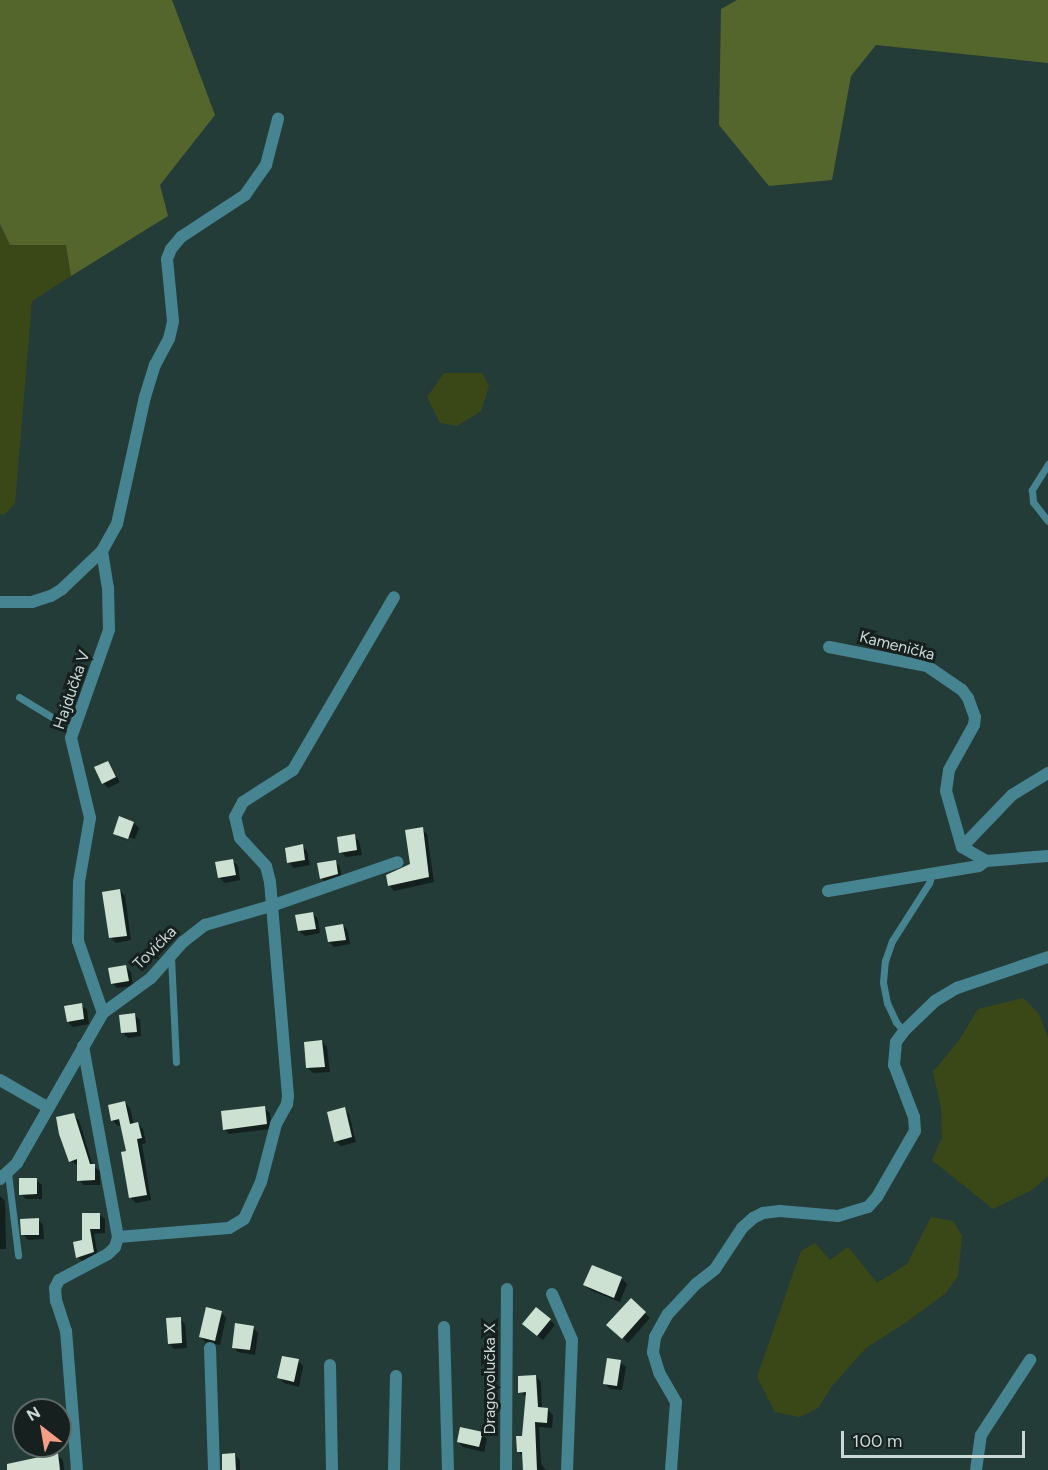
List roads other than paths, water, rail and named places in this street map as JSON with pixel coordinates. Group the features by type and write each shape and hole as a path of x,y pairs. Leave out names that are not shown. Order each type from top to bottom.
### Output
{"street":[{"path":"0,602 32,602 51,596 62,590 102,551 117,524 145,397 155,365 170,339 173,321 167,260 171,249 181,237 245,195 266,165 278,119"},
{"name":"Hajdučka V","path":"102,551 108,587 109,630 95,675 73,730 75,759 90,818 79,882 78,941 103,1013"},
{"path":"118,1237 229,1228 244,1219 261,1182 276,1124 288,1096 270,882 266,866 240,838 235,817 243,802 293,770 394,597"},
{"name":"Kamenička","path":"829,647 927,666 962,690 968,698 975,717 974,725 949,770 946,791 962,847"},
{"path":"986,861 962,847 1012,795 1048,773"},
{"path":"828,891 979,866 986,861 1048,856"},
{"name":"Tovićka","path":"4,1176 17,1163 47,1107 103,1013 151,978 171,954 205,925 271,906 398,862"},
{"path":"671,1470 676,1402 659,1372 653,1352 655,1337 668,1314 696,1284 715,1269 742,1228 763,1213 780,1211 838,1216 868,1207 877,1197 915,1131 914,1117 894,1065 896,1042 935,1001 957,988 1048,957"},
{"path":"77,1470 66,1331 56,1301 55,1288 59,1280 108,1254 115,1247 118,1237 83,1046"},
{"path":"0,1080 47,1107"},
{"name":"Dragovolučka X","path":"506,1470 507,1289"},
{"path":"552,1294 572,1340 567,1470"},
{"path":"444,1328 448,1470"},
{"path":"210,1348 214,1470"},
{"path":"976,1470 981,1435 1030,1360"},
{"path":"330,1365 332,1470"},
{"path":"394,1470 396,1376"}],"lane":[{"path":"1048,464 1032,490 1033,502 1048,521"},
{"path":"19,698 73,730"},
{"path":"904,1031 896,1022 887,1003 883,982 885,961 892,941 932,874"},
{"path":"171,954 176,1062"},
{"path":"4,1176 18,1255"}]}
